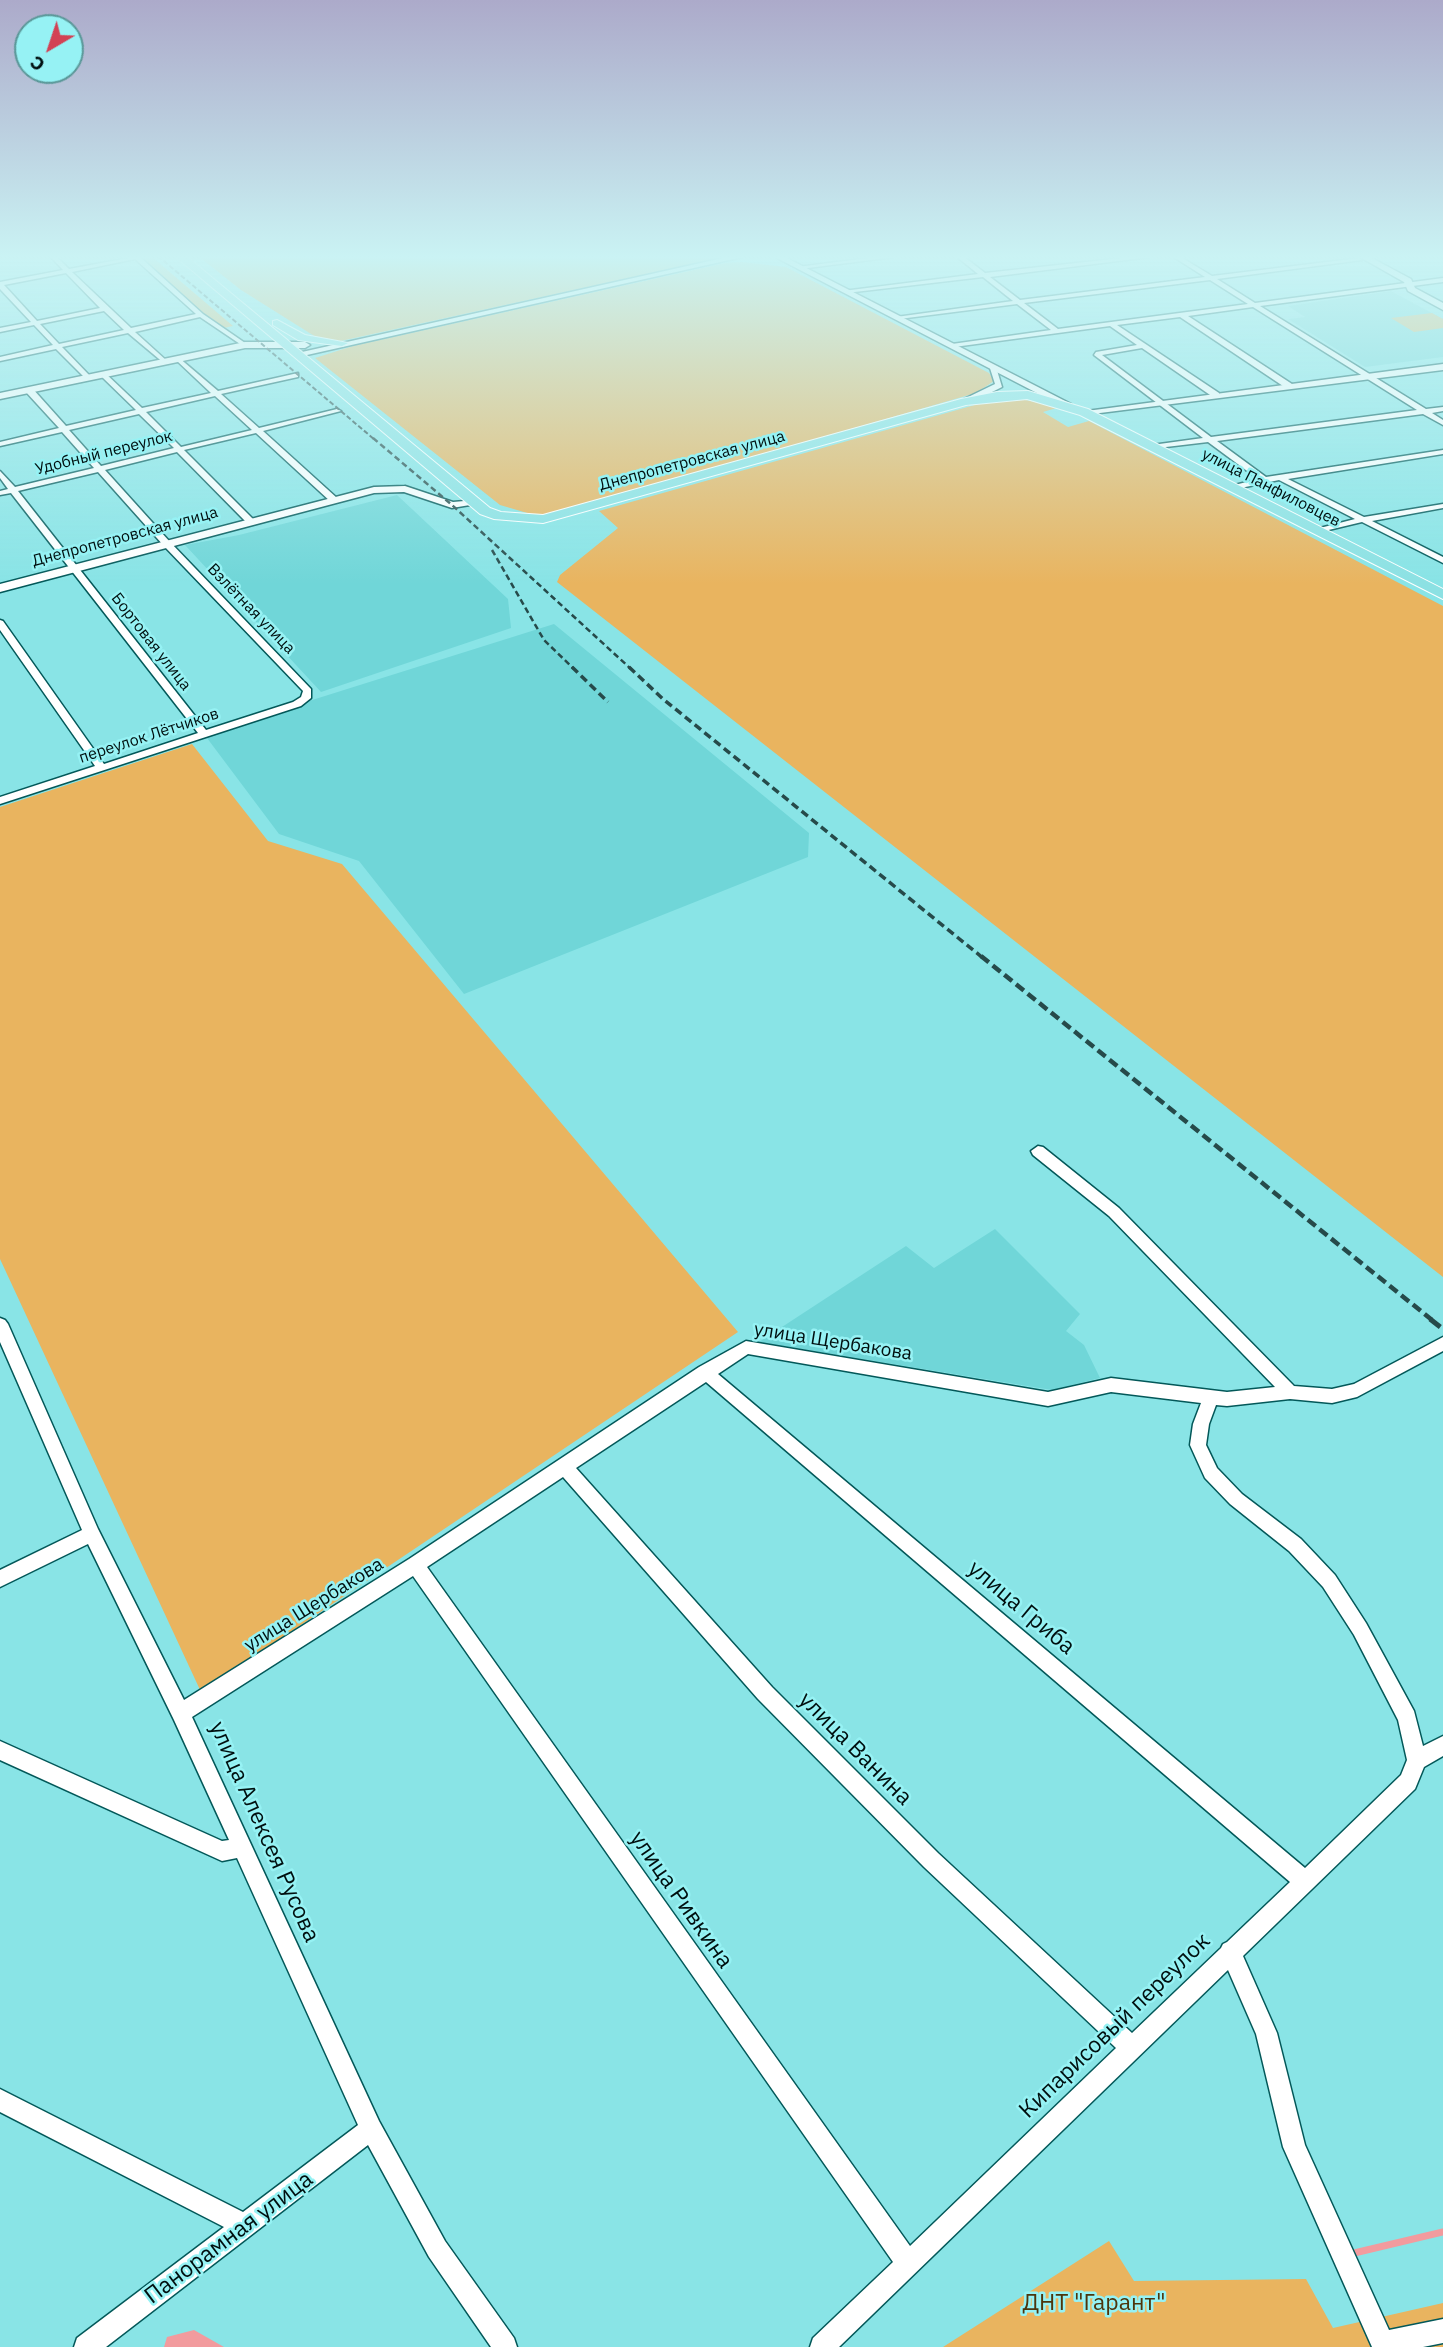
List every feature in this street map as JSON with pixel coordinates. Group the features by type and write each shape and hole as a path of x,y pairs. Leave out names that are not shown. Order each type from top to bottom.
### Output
{"main road":[{"path":"312,366 476,503"},
{"name":"Днепропетровская улица","path":"476,503 499,516 543,519 965,402 1012,394 1066,404 1084,412"},
{"name":"улица Панфиловцев","path":"1084,412 1443,595"}],"street":[{"path":"76,366 87,378"},
{"path":"0,396 147,366"},
{"path":"185,366 334,500"},
{"path":"1112,366 1264,480"},
{"path":"1172,366 1216,396"},
{"path":"1258,366 1289,386"},
{"path":"1349,366 1443,424"},
{"path":"965,402 999,385 992,367"},
{"path":"992,367 1066,404"},
{"path":"1084,412 1443,367"},
{"path":"104,374 251,522"},
{"path":"0,444 295,376"},
{"path":"29,390 167,544"},
{"path":"1152,447 1443,409"},
{"name":"Удобный переулок","path":"0,493 337,411"},
{"path":"1234,488 1264,480 1443,452"},
{"name":"Бортовая улица","path":"0,473 204,734"},
{"path":"1281,478 1443,561"},
{"name":"Днепропетровская улица","path":"0,587 334,500 390,488 405,489 452,505 476,503"},
{"path":"1319,531 1361,520 1443,506"},
{"name":"Взлётная улица","path":"167,544 308,691 306,698"},
{"path":"0,623 101,767"},
{"name":"переулок Лётчиков","path":"0,801 297,704 306,698"},
{"path":"1038,1150 1114,1212 1290,1392"},
{"name":"улица Алексея Русова","path":"0,1324 6,1348 92,1534 181,1713 240,1847 372,2129 437,2249 505,2347"},
{"name":"улица Щербакова","path":"181,1713 415,1565 746,1347 1048,1399 1111,1385 1227,1399 1290,1392 1332,1396 1357,1390 1443,1343"},
{"name":"улица Гриба","path":"705,1372 1306,1882"},
{"path":"1211,1397 1200,1424 1198,1445 1211,1473 1236,1499 1295,1545 1329,1581 1360,1629 1407,1718 1417,1760 1443,1745"},
{"name":"улица Ванина","path":"564,1466 765,1693 931,1860 1132,2048"},
{"path":"0,1579 92,1534"},
{"name":"улица Ривкина","path":"415,1565 908,2264"},
{"path":"0,1750 222,1851 240,1847"},
{"name":"Кипарисовый переулок","path":"822,2347 1408,1782 1417,1760"},
{"path":"1230,1951 1266,2033 1294,2147 1383,2345 1443,2331"},
{"path":"0,2100 244,2225"},
{"name":"Панорамная улица","path":"86,2347 372,2129"}],"shaded area":[{"path":"397,495 508,599 511,628 321,692 185,545 239,535"},
{"path":"554,624 809,833 808,857 464,994 359,861 279,834 204,734"},
{"path":"995,1229 1080,1314 1066,1331 1084,1345 1100,1378 1052,1390 759,1342 906,1246 934,1268"},
{"path":"194,2330 224,2347 164,2347 167,2337"}],"green space":[{"path":"324,366 975,366 989,373 994,381 976,393 549,516 534,515 500,505"},
{"path":"1016,398 1060,407 1043,412 1068,427 1089,421 1443,606 1443,1277 557,582 560,575 618,528 599,511 996,399"},
{"path":"192,744 268,841 342,864 738,1332 201,1692 0,1259 0,807"},
{"name":"ДНТ \"Гарант\"","path":"1109,2241 1134,2281 1306,2279 1333,2328 1443,2303 1443,2347 943,2347"}],"waterway":[{"path":"1350,2254 1443,2232"}],"railway":[{"path":"287,366 375,440"},
{"path":"373,438 452,505 631,669"},
{"path":"492,550 544,640 574,669"},
{"path":"572,667 608,702"},
{"path":"629,667 663,699 983,958"},
{"path":"981,956 1432,1320"},
{"path":"1430,1319 1443,1329"}]}
